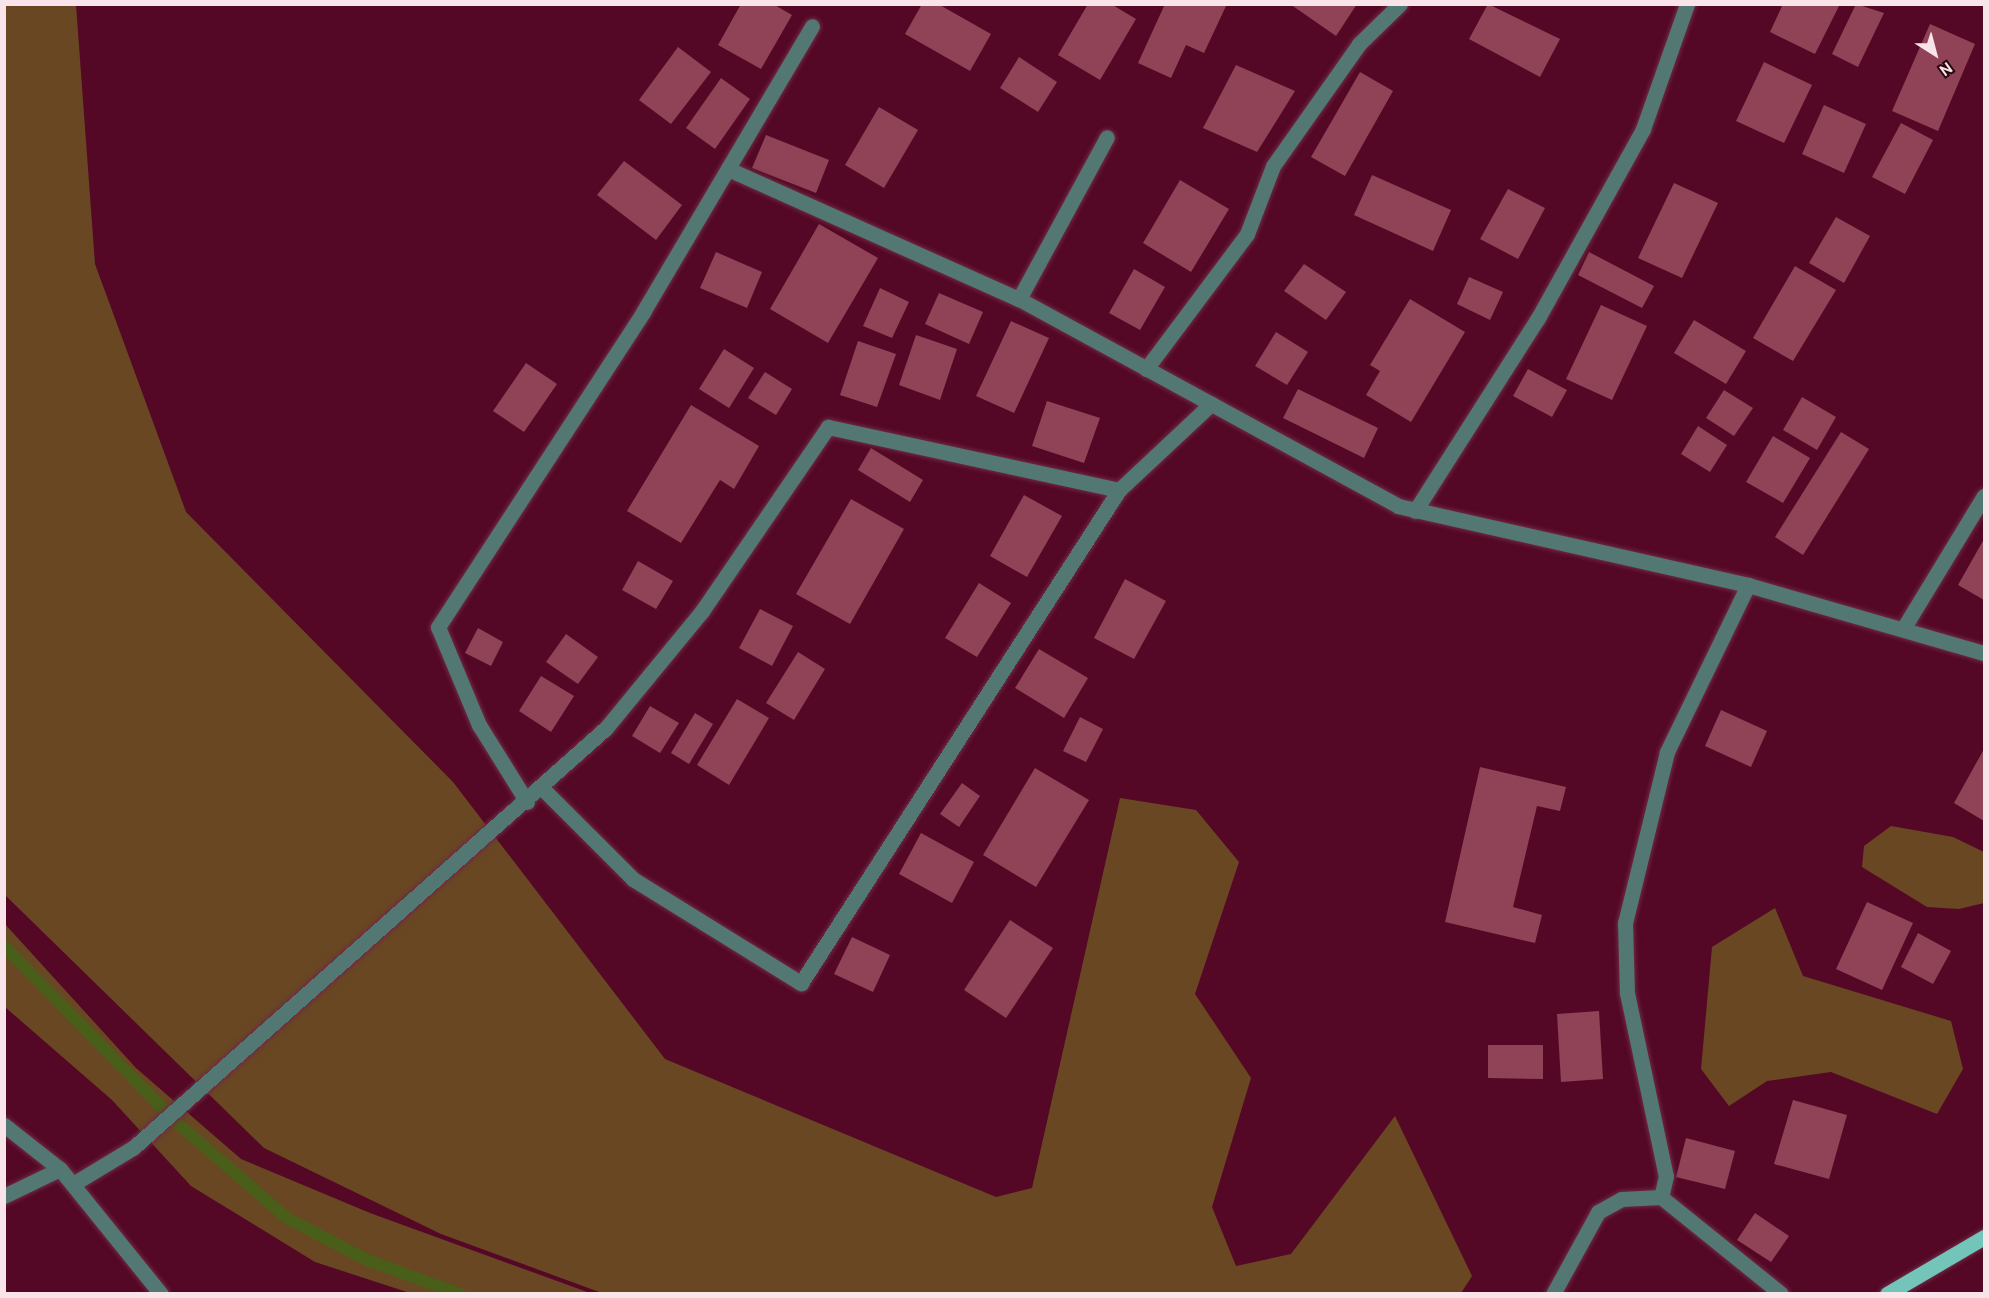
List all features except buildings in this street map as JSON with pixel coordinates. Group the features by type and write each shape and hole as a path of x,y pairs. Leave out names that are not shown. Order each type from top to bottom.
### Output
{"main road":[{"path":"1887,1293 1984,1237"}],"street":[{"path":"1146,369 1247,234 1273,166 1359,44 1400,4"},
{"path":"1415,511 1538,318 1643,129 1687,4"},
{"path":"527,802 479,725 438,627 643,312 812,26"},
{"path":"1019,299 1107,137"},
{"path":"728,170 1019,299 1211,404 1415,511 1748,585 1984,653"},
{"path":"542,788 633,879 801,983 1119,490 1211,404"},
{"path":"73,1184 134,1147 181,1107 527,802 606,728 702,611 828,427 1119,490"},
{"path":"1903,629 1984,496"},
{"path":"1661,1197 1666,1176 1627,993 1625,923 1667,752 1748,585"},
{"path":"4,1125 60,1169 161,1293"},
{"path":"4,1196 60,1169"},
{"path":"1553,1293 1598,1212 1620,1198 1661,1197 1781,1293"}],"shaded area":[{"path":"4,5 76,5 95,264 186,512 453,782 665,1059 996,1197 1032,1188 1120,798 1196,810 1239,862 1195,994 1251,1078 1212,1207 1236,1266 1291,1254 1395,1116 1472,1276 1461,1293 602,1293 441,1234 264,1148 5,895"},
{"path":"1891,826 1953,837 1984,852 1984,903 1959,909 1927,907 1862,867 1864,846"},
{"path":"1775,908 1803,976 1951,1021 1963,1069 1937,1114 1831,1072 1767,1081 1729,1106 1701,1069 1712,947"},
{"path":"4,923 136,1068 241,1159 370,1213 590,1293 410,1293 315,1262 191,1186 112,1100 5,1007"}],"waterway":[{"path":"4,946 176,1122 287,1218 367,1260 460,1294"}]}
